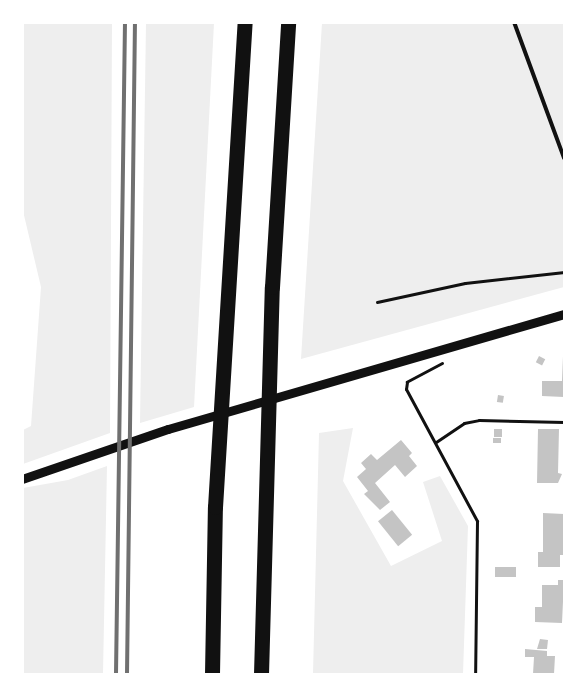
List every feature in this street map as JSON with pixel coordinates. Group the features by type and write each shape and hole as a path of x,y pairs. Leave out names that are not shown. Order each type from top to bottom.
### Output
{"highway":[{"path":"212,674 215,507 245,22"},
{"path":"261,674 272,287 288,22"}],"street":[{"path":"22,479 67,462 339,379 564,314"}],"lane":[{"path":"514,22 564,158"}],"path":[{"path":"377,302 465,283 564,272"},
{"path":"452,360 407,382 406,389 477,521 475,674"},
{"path":"436,442 464,424 478,420 564,422"}],"shaded area":[{"path":"23,22 112,23 110,433 23,464 23,430 31,426 41,287 23,211"},
{"path":"146,23 214,23 194,407 140,423"},
{"path":"322,23 564,23 564,287 301,359"},
{"path":"353,428 343,481 391,566 442,541 423,482 440,476 468,526 463,674 313,674 319,433"},
{"path":"107,466 103,674 24,674 23,488 68,480"}],"building":[{"path":"539,356 545,359 542,365 536,362"},
{"path":"563,356 564,397 542,396 542,381 562,381"},
{"path":"498,395 504,396 503,403 497,402"},
{"path":"494,429 502,429 502,437 494,437"},
{"path":"538,429 559,429 558,473 562,474 558,483 537,483"},
{"path":"493,438 501,438 501,443 493,443"},
{"path":"401,440 412,453 409,456 417,466 405,477 395,465 375,483 390,502 380,510 364,494 368,491 357,477 366,469 361,463 371,454 377,460"},
{"path":"392,510 412,535 398,546 378,521"},
{"path":"543,513 564,514 564,555 560,555 560,567 538,567 538,552 543,552"},
{"path":"495,567 516,567 516,577 495,577"},
{"path":"558,580 564,580 562,623 535,622 535,607 542,607 542,585 558,585"},
{"path":"540,639 548,640 547,649 537,649"},
{"path":"525,649 547,651 547,656 555,656 554,674 533,674 534,657 525,657"}],"railway":[{"path":"116,674 125,22"},
{"path":"127,674 135,22"}]}
